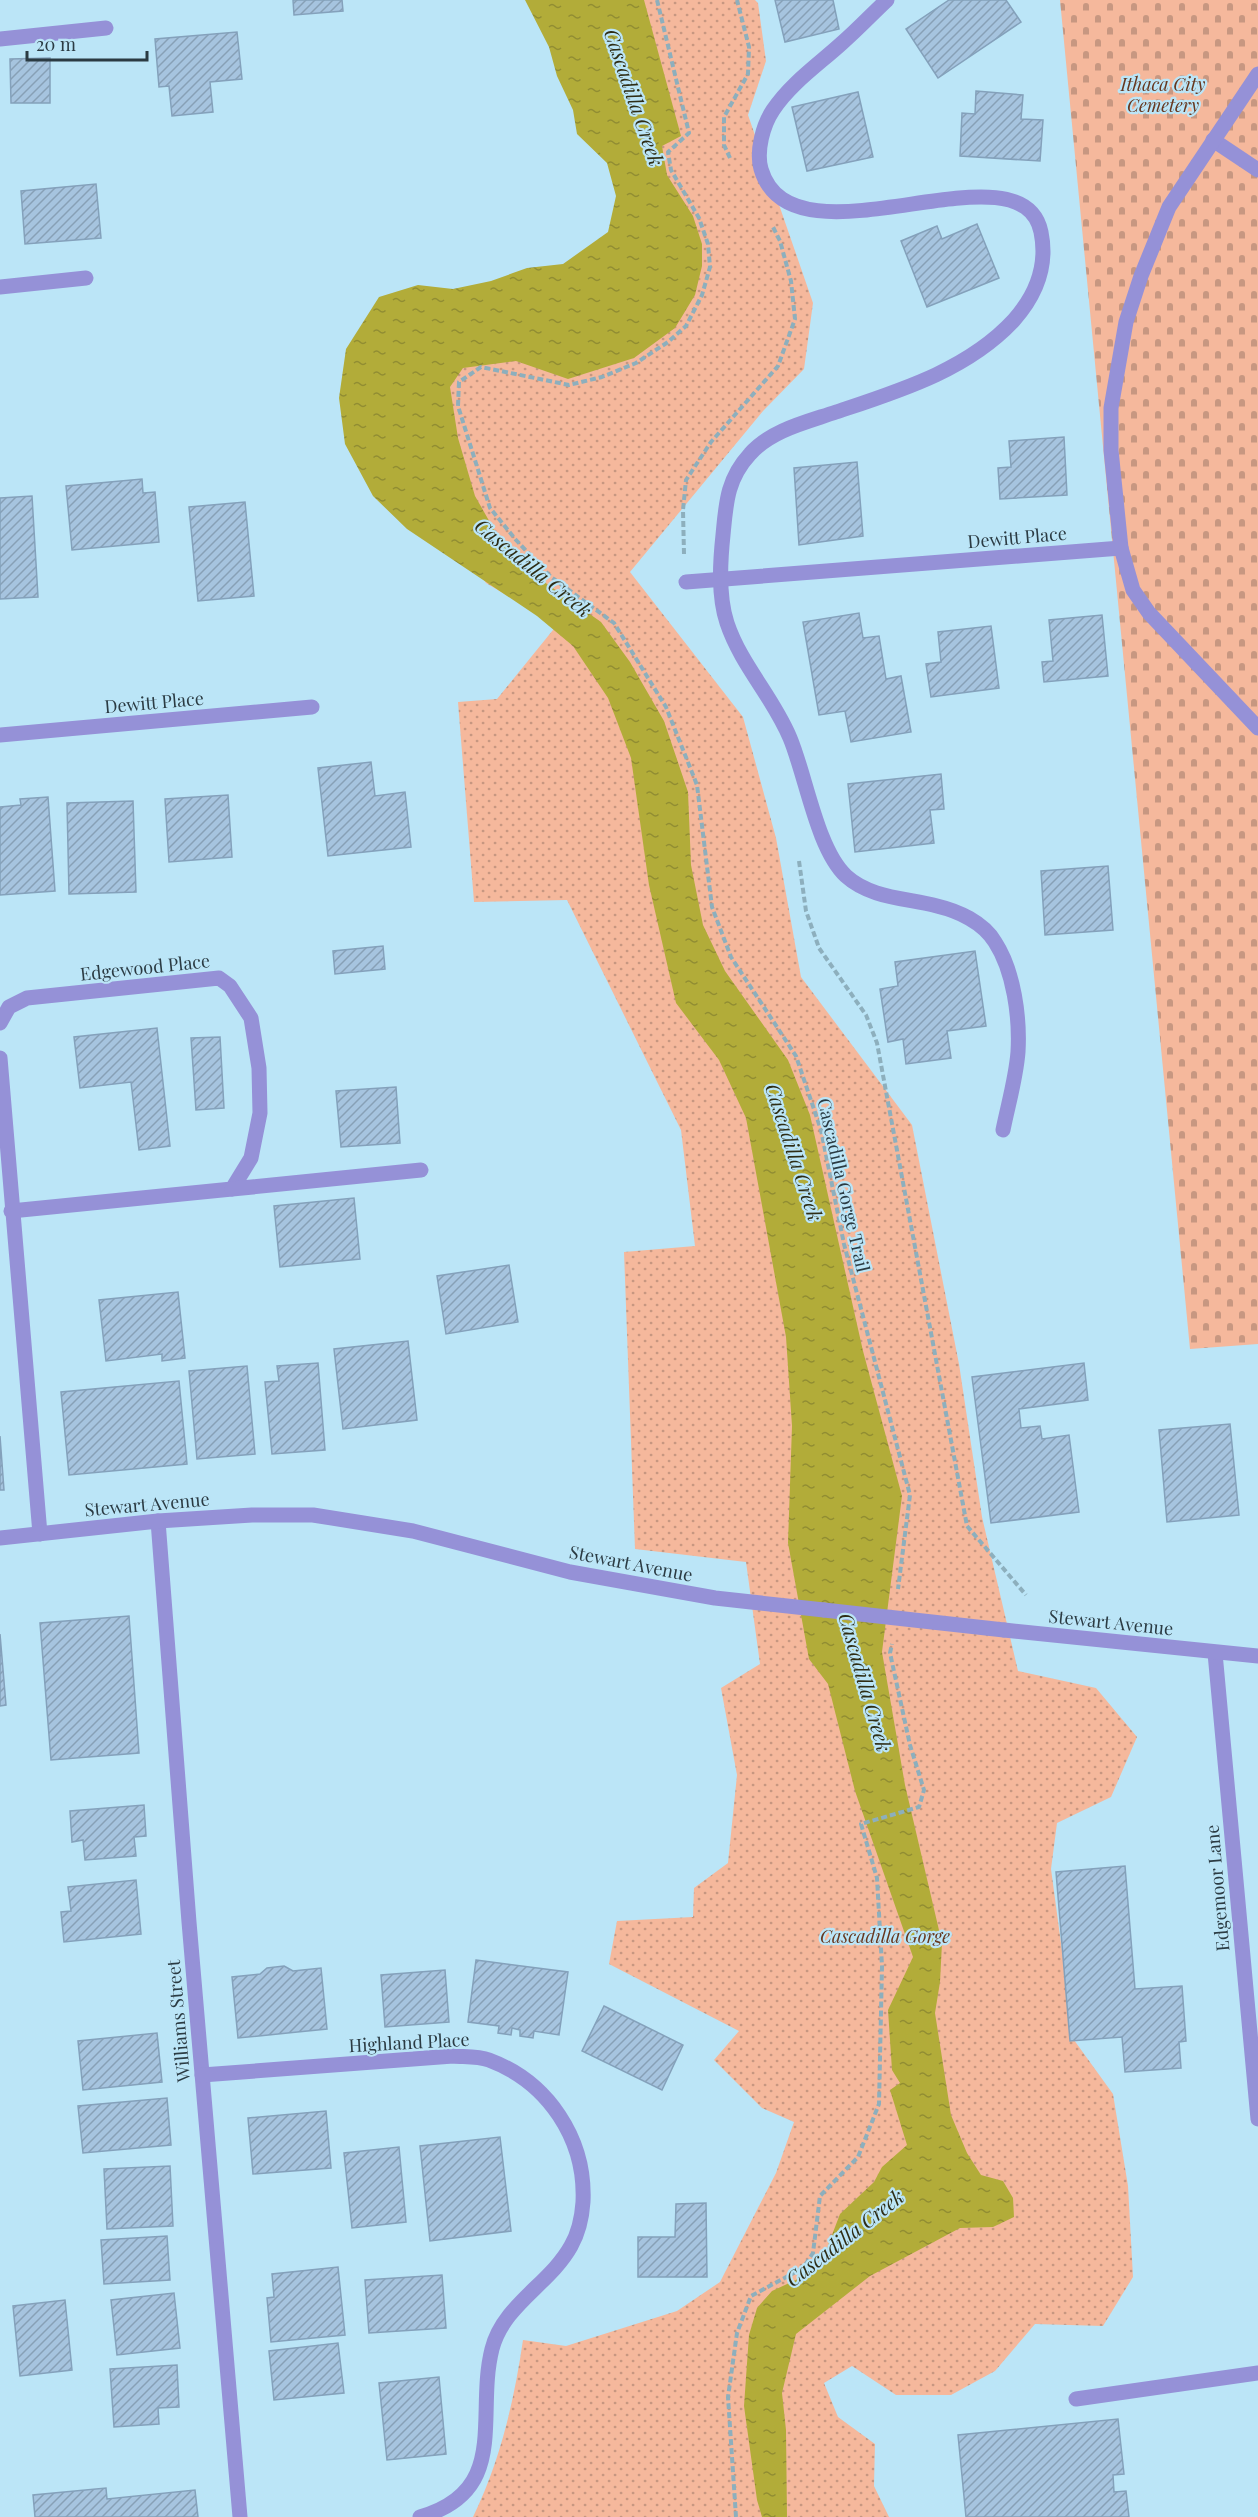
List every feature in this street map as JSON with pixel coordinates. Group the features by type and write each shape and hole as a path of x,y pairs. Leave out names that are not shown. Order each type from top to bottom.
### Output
{"street":[{"path":"887,0 845,41 804,75 771,112 761,138 760,165 770,189 793,206 834,211 890,208 982,195 1010,199 1033,211 1041,232 1042,272 1029,303 997,339 961,361 905,389 779,432 751,451 730,482 720,580 726,620 740,652 773,702 791,740 825,843 842,873 864,890 942,907 969,917 995,940 1017,1005 1018,1054 1003,1130"},
{"path":"0,39 106,28"},
{"path":"1258,74 1169,207 1141,276 1124,333 1111,408 1111,450 1121,548 1133,590 1149,613 1258,728"},
{"path":"1213,140 1258,170"},
{"path":"0,287 86,278"},
{"name":"Dewitt Place","path":"686,582 1121,548"},
{"name":"Dewitt Place","path":"0,735 312,707"},
{"name":"Edgewood Place","path":"0,1023 9,1007 27,998 219,978 230,986 251,1018 259,1068 260,1113 251,1158 232,1189"},
{"path":"0,1058 11,1211 40,1534"},
{"path":"11,1211 421,1170"},
{"name":"Stewart Avenue","path":"0,1538 158,1521 252,1515 313,1515 413,1531 570,1572 715,1598 1258,1656"},
{"name":"Williams Street","path":"158,1521 240,2517"},
{"name":"Edgemoor Lane","path":"1215,1653 1258,2120"},
{"name":"Highland Place","path":"202,2075 453,2056 486,2059 511,2070 533,2086 553,2106 570,2131 579,2159 583,2188 582,2219 573,2243 560,2264 511,2312 499,2329 492,2350 486,2442 470,2487 455,2502 438,2512 420,2517"},
{"path":"1076,2399 1258,2373"}],"path":[{"name":"Cascadilla Gorge Trail","path":"657,0 689,133 668,152 671,170 699,218 708,244 710,267 702,295 686,326 668,342 636,363 602,377 569,385 480,367 459,382 458,406 490,508 551,577 614,623 666,706 697,785 712,907 731,957 796,1056 821,1130 844,1244 910,1495 898,1596"},
{"path":"733,165 724,145 724,117 748,74 749,47 737,0"},
{"path":"686,582 683,543 686,480 711,442 778,366 795,319 791,280 780,241 770,222"},
{"path":"806,911 819,948 866,1015 877,1043 967,1526 1026,1595"},
{"path":"736,2517 728,2397 736,2333 751,2296 802,2268 813,2253 820,2196 858,2157 879,2104 882,1966 877,1878 861,1824 919,1807 924,1790 890,1653 892,1641"}],"green space":[{"name":"Cascadilla Gorge","path":"569,0 755,0 758,3 766,61 748,115 813,303 804,369 763,411 630,572 743,717 776,838 801,977 912,1125 959,1364 982,1517 1018,1671 1096,1688 1137,1737 1111,1797 1057,1823 1051,1869 1074,2040 1113,2094 1128,2186 1133,2277 1103,2326 1035,2324 995,2371 951,2395 896,2395 852,2366 824,2383 838,2417 875,2444 874,2486 889,2517 473,2517 483,2496 505,2431 523,2340 566,2346 677,2311 720,2282 776,2173 794,2122 762,2108 714,2060 739,2031 609,1964 617,1921 693,1917 694,1888 728,1863 737,1775 721,1688 760,1664 746,1562 635,1549 624,1252 695,1246 681,1130 567,900 474,902 458,702 497,699 557,625 486,583 368,404 650,267"},
{"name":"Ithaca City Cemetery","path":"1060,0 1258,0 1258,1344 1190,1349"}],"water":[{"name":"Cascadilla Creek","path":"525,0 644,0 681,136 662,146 667,175 693,216 702,244 702,266 695,295 675,328 634,358 568,379 516,361 463,368 450,387 458,438 475,496 500,540 547,584 601,622 630,662 664,721 688,792 691,865 703,925 725,971 788,1060 810,1115 863,1351 902,1496 882,1652 905,1785 942,1943 940,1982 935,2013 951,2115 967,2153 981,2175 1003,2181 1013,2198 1014,2217 993,2227 960,2228 870,2276 796,2334 782,2393 786,2430 787,2517 762,2517 757,2500 744,2406 749,2335 757,2308 772,2291 813,2272 827,2248 840,2214 874,2182 882,2167 907,2145 890,2090 900,2083 892,2070 888,2010 913,1957 855,1791 828,1684 809,1659 788,1543 792,1426 786,1337 746,1118 719,1060 676,1003 649,885 631,758 608,698 573,646 537,616 407,529 373,496 345,444 339,398 346,349 379,297 418,285 453,289 491,281 527,268 563,264 608,232 616,196 607,163 577,134 573,110 557,76 549,47"}],"building":[{"path":"293,0 342,0 343,11 294,15"},
{"path":"775,0 833,0 839,29 785,42"},
{"path":"949,0 1006,0 1021,22 938,78 906,29"},
{"path":"237,32 242,79 210,82 213,112 172,116 169,86 159,87 155,39"},
{"path":"50,58 50,103 11,103 10,59"},
{"path":"976,91 1023,95 1021,119 1043,120 1040,161 960,156 962,113 975,114"},
{"path":"858,92 873,157 807,171 792,107"},
{"path":"96,184 101,238 25,244 21,191"},
{"path":"977,224 999,278 927,307 901,241 937,226 942,239"},
{"path":"1064,437 1067,495 1000,499 998,468 1011,467 1009,441"},
{"path":"857,462 863,536 799,545 794,468"},
{"path":"142,479 143,493 155,492 159,542 72,550 66,486"},
{"path":"32,496 38,597 0,599 0,498"},
{"path":"245,502 254,596 198,601 189,507"},
{"path":"859,613 863,638 879,636 886,679 901,676 911,732 851,742 845,711 819,715 803,622"},
{"path":"1102,615 1108,676 1044,682 1042,662 1053,661 1049,620"},
{"path":"991,626 999,688 931,697 926,664 941,662 938,632"},
{"path":"371,762 375,796 405,792 411,847 328,856 318,768"},
{"path":"941,774 944,809 930,810 934,843 855,852 848,784"},
{"path":"228,795 232,857 169,862 165,799"},
{"path":"48,797 55,891 0,895 0,807 21,805 20,799"},
{"path":"133,801 136,892 69,894 67,803"},
{"path":"1108,866 1113,930 1045,935 1041,871"},
{"path":"383,946 385,969 335,974 333,951"},
{"path":"975,951 986,1026 947,1031 951,1058 906,1064 903,1039 888,1042 880,989 898,986 895,962"},
{"path":"157,1028 170,1146 139,1150 131,1082 80,1088 74,1037"},
{"path":"220,1037 224,1108 196,1110 191,1038"},
{"path":"396,1087 400,1143 341,1147 336,1091"},
{"path":"354,1198 360,1259 280,1267 274,1206"},
{"path":"509,1265 518,1322 446,1334 437,1276"},
{"path":"178,1292 185,1358 162,1361 162,1354 106,1361 99,1300"},
{"path":"408,1341 417,1420 343,1429 334,1349"},
{"path":"318,1363 325,1450 272,1454 265,1382 279,1381 277,1366"},
{"path":"1084,1363 1088,1400 1019,1409 1021,1428 1040,1426 1042,1439 1069,1435 1079,1512 991,1523 972,1377"},
{"path":"247,1366 255,1454 197,1459 189,1371"},
{"path":"179,1381 187,1464 69,1475 61,1392"},
{"path":"1230,1424 1239,1515 1167,1522 1159,1430"},
{"path":"0,1436 4,1490 0,1490"},
{"path":"129,1616 139,1753 51,1760 40,1623"},
{"path":"0,1634 6,1705 0,1706"},
{"path":"144,1805 146,1836 134,1837 136,1856 85,1860 83,1840 72,1842 70,1811"},
{"path":"1125,1866 1135,1989 1182,1986 1186,2041 1179,2042 1181,2068 1125,2072 1122,2037 1070,2041 1056,1872"},
{"path":"136,1880 141,1934 64,1942 61,1912 71,1911 68,1887"},
{"path":"476,1960 568,1972 559,2035 534,2031 533,2038 520,2036 520,2030 512,2028 511,2035 498,2033 499,2026 468,2022"},
{"path":"284,1966 293,1971 321,1968 327,2029 238,2038 232,1977 260,1974 267,1968"},
{"path":"445,1970 449,2022 385,2027 381,1975"},
{"path":"604,2006 683,2045 662,2090 582,2051"},
{"path":"157,2033 162,2082 83,2090 78,2041"},
{"path":"167,2098 171,2145 83,2153 78,2106"},
{"path":"326,2111 331,2168 253,2174 248,2118"},
{"path":"500,2137 511,2231 430,2241 420,2146"},
{"path":"399,2147 406,2222 352,2228 344,2153"},
{"path":"170,2166 173,2226 107,2229 104,2169"},
{"path":"706,2203 707,2277 638,2277 638,2237 675,2237 676,2204"},
{"path":"167,2236 170,2280 104,2284 101,2240"},
{"path":"338,2267 345,2335 271,2342 267,2298 274,2297 272,2274"},
{"path":"442,2275 446,2328 369,2333 365,2280"},
{"path":"174,2293 180,2348 117,2355 111,2300"},
{"path":"65,2300 72,2370 20,2376 13,2306"},
{"path":"338,2343 344,2393 274,2400 269,2351"},
{"path":"177,2365 179,2407 158,2408 159,2424 114,2427 110,2369"},
{"path":"439,2377 446,2454 387,2460 379,2383"},
{"path":"1118,2419 1124,2474 1113,2475 1114,2492 1126,2491 1129,2517 966,2517 958,2435"},
{"path":"106,2488 107,2499 195,2490 198,2517 35,2517 33,2495"}]}
